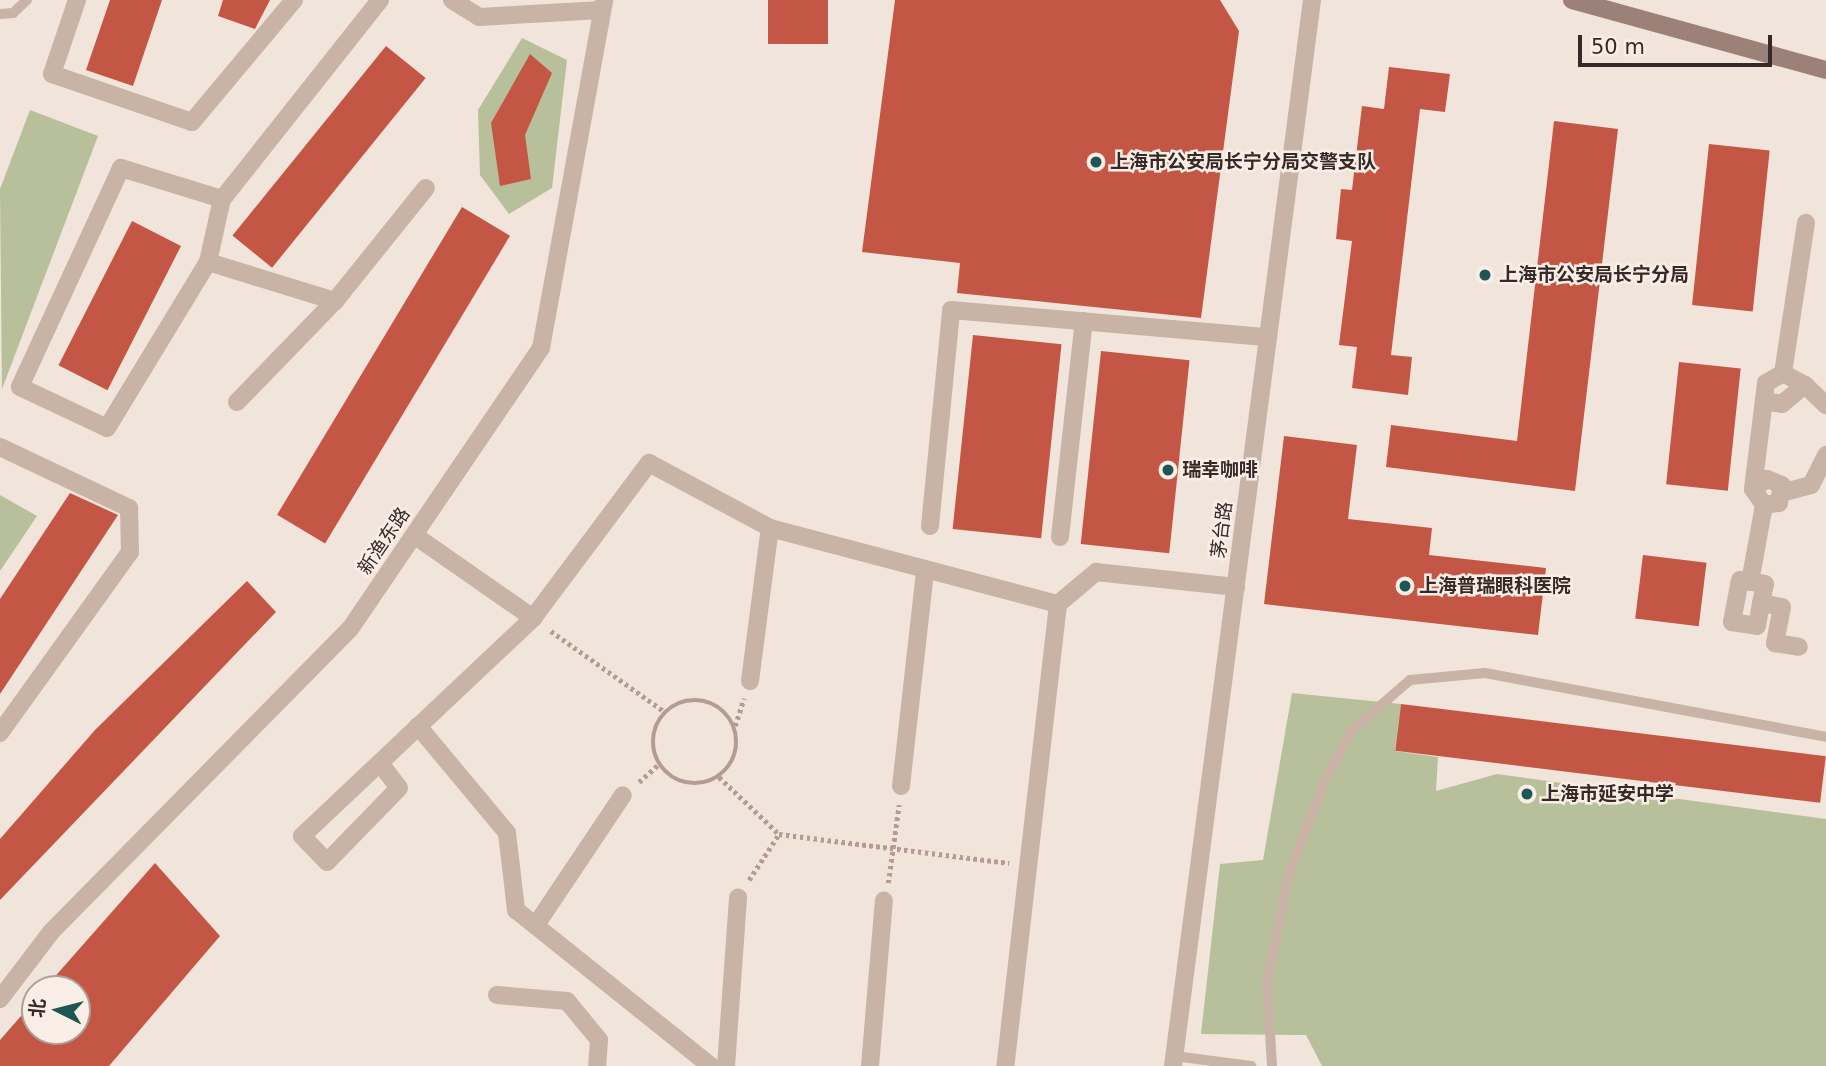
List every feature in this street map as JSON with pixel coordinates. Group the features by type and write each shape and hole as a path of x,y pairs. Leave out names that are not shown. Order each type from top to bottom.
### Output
{"main road":[{"path":"1572,0 1826,70"}],"street":[{"path":"77,0 52,74 192,122 294,0"},
{"path":"222,199 121,168 20,387 107,428 208,262 222,199 380,0"},
{"path":"452,0 479,17 603,5"},
{"name":"茅台路","path":"1173,1061 1312,0"},
{"name":"新渔东路","path":"0,999 51,932 350,629 541,348 603,5"},
{"path":"237,402 335,301 426,188"},
{"path":"1783,373 1806,223"},
{"path":"208,262 335,301"},
{"path":"930,526 951,310 1268,337"},
{"path":"1060,537 1084,321"},
{"path":"1783,373 1805,385 1826,405"},
{"path":"1750,582 1764,505 1753,489 1766,383 1783,373"},
{"path":"1765,401 1782,404 1805,385"},
{"path":"0,447 129,508 130,552 0,733"},
{"path":"1781,493 1811,485 1826,455"},
{"path":"380,762 399,788 327,862 302,836 380,762 418,726 533,618 649,463 770,528 1058,604"},
{"path":"1753,489 1767,479 1782,485 1779,503 1764,505"},
{"path":"750,681 770,528"},
{"path":"414,536 533,618"},
{"path":"901,786 925,571"},
{"path":"1005,1066 1058,604 1096,572 1236,587"},
{"path":"1740,580 1765,584 1762,603 1757,626 1732,622 1740,580"},
{"path":"1762,603 1782,607 1775,643 1799,647"},
{"path":"418,726 507,833 516,910 711,1066"},
{"path":"536,925 623,795"},
{"path":"726,1066 738,897"},
{"path":"870,1066 884,901"},
{"path":"497,995 567,1001 599,1040 597,1066"}],"lane":[{"path":"0,14 13,13 27,0"},
{"path":"1272,1066 1267,981 1289,873 1324,783 1351,731 1410,680 1485,673 1826,737"},
{"path":"1173,1061 1251,1066"}],"path":[{"path":"533,618 665,712"},
{"path":"734,727 717,706 704,701 690,700 665,712 653,737 659,764 680,781 707,782 719,776 735,755 734,727 750,681"},
{"path":"719,776 779,834 1028,865"},
{"path":"884,901 894,848 901,786"},
{"path":"738,897 779,834"}],"green space":[{"path":"522,38 567,60 552,188 509,214 480,175 478,110"},
{"path":"30,110 98,136 2,389 0,189"},
{"path":"0,495 37,516 0,571"},
{"name":"上海市延安中学","path":"1292,693 1401,704 1395,751 1438,757 1436,791 1497,774 1826,819 1826,1066 1322,1066 1306,1035 1201,1034 1220,864 1263,860"}],"building":[{"path":"110,0 162,0 133,86 86,70"},
{"path":"223,0 270,0 255,29 218,16"},
{"path":"768,0 828,0 828,44 768,44"},
{"name":"上海市公安局长宁分局交警支队","path":"895,0 1220,0 1239,31 1201,318 957,293 960,263 862,252"},
{"path":"386,46 426,78 272,268 232,236"},
{"path":"530,54 552,73 525,135 531,179 500,186 491,123"},
{"path":"1389,67 1450,74 1445,112 1420,109 1391,355 1412,357 1408,395 1352,388 1357,347 1339,345 1352,241 1336,239 1341,189 1352,190 1362,106 1384,109"},
{"path":"1554,121 1618,129 1575,491 1386,467 1391,425 1517,441"},
{"path":"1709,144 1770,150 1753,311 1692,305"},
{"path":"462,207 510,236 325,544 277,515"},
{"path":"132,221 181,246 107,390 58,365"},
{"path":"973,335 1062,344 1041,538 953,529"},
{"path":"1101,351 1190,360 1169,553 1081,544"},
{"path":"1679,362 1741,368 1728,491 1666,484"},
{"name":"上海普瑞眼科医院","path":"1284,436 1357,445 1348,519 1432,528 1429,555 1546,568 1538,635 1264,604"},
{"path":"70,493 118,515 0,694 0,599"},
{"path":"1643,555 1707,563 1699,626 1635,619"},
{"path":"247,581 276,612 0,900 0,839 95,730"},
{"path":"1401,704 1826,756 1820,803 1395,751"},
{"path":"155,863 220,936 109,1066 0,1066 0,1040 21,1016 21,1045 91,1045 91,975 56,975"}],"place":[{"name":"上海市公安局长宁分局交警支队","path":"1096,162"},
{"name":"上海市公安局长宁分局","path":"1485,275"},
{"name":"瑞幸咖啡","path":"1168,470"},
{"name":"上海普瑞眼科医院","path":"1405,586"},
{"name":"上海市延安中学","path":"1527,794"}]}
